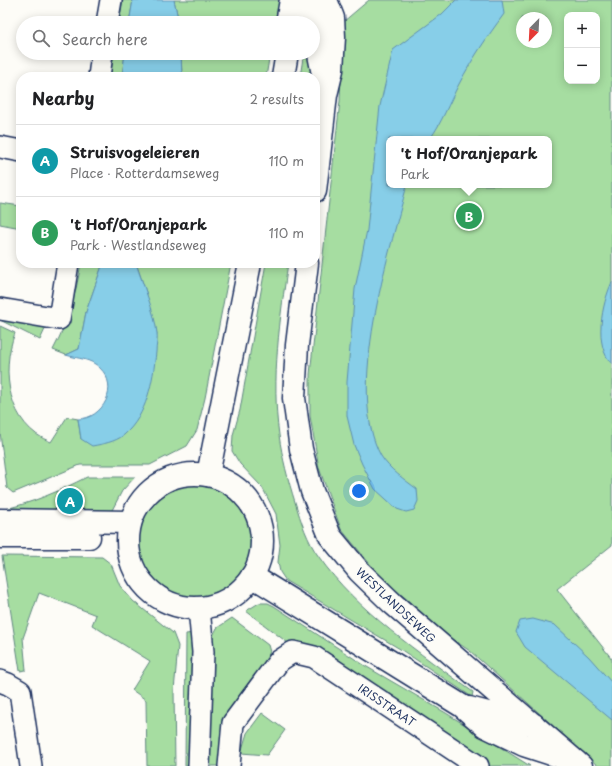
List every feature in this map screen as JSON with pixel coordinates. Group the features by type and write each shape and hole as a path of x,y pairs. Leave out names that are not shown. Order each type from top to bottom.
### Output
{"street":[{"path":"108,16 111,0"},
{"path":"288,16 291,0"},
{"path":"312,12 333,18 334,37 332,70 326,95 320,147"},
{"path":"100,72 101,60"},
{"path":"284,72 287,60"},
{"path":"0,147 16,150"},
{"path":"0,309 59,319 67,268"},
{"path":"208,475 249,268"},
{"name":"WESTLANDSEWEG","path":"306,268 297,345 294,398 301,449 312,491 330,536 359,571 392,603 578,764"},
{"path":"186,474 208,475 235,487 254,509 262,536 261,551 258,565 252,576 244,587 226,601 199,608 182,607 168,602 143,584 135,571 130,557 129,530 140,503 152,489 168,479 186,474"},
{"path":"0,520 129,530"},
{"path":"0,537 129,530"},
{"name":"WESTLANDSEWEG","path":"252,576 462,706 485,726 524,746 578,764"},
{"path":"199,608 203,652 199,766"},
{"name":"IRISSTRAAT","path":"229,766 233,723 279,661 293,652 314,657 478,766"},
{"path":"0,681 8,684 20,692 31,766"},
{"name":"WESTLANDSEWEG","path":"462,706 534,725"}],"green space":[{"path":"123,0 133,0 130,16 120,16"},
{"path":"174,0 280,0 277,16 177,16"},
{"path":"369,0 612,0 612,545 557,589 612,659 612,766 598,766 470,651 452,639 379,575 341,529 319,468 310,416 310,374 340,101 343,22"},
{"path":"113,60 124,60 123,72 111,72"},
{"path":"181,60 269,60 267,72 182,72"},
{"path":"303,60 310,60 312,72 301,72"},
{"path":"0,203 16,205 16,227 0,224"},
{"path":"80,268 101,268 86,312 79,349 66,355 53,350 71,308"},
{"path":"138,268 230,268 205,398 197,430 187,446 150,465 80,465 13,493 7,488 0,433 0,326 15,333 10,348 8,380 11,396 25,424 36,434 51,442 67,417 78,419 81,439 157,334 147,295"},
{"path":"265,268 287,268 276,370 277,414 280,443 290,485 308,538 319,557 351,595 411,647 473,692 472,697 400,649 286,581 280,572 278,562 280,545 276,514 262,487 240,464 232,451 233,435 240,410"},
{"path":"0,317 46,327 40,340 0,320"},
{"path":"87,477 135,477 122,491 109,516 0,510 45,496"},
{"path":"196,481 219,485 238,498 251,517 255,540 251,563 238,582 219,595 196,599 173,595 154,582 141,563 137,540 141,517 154,498 173,485"},
{"path":"2,556 102,557 111,564 120,586 133,601 173,633 178,646 174,691 175,766 147,766 146,700 132,690 150,661 92,625 96,615 39,593 23,638 26,670 20,671"},
{"path":"259,603 268,603 274,606 367,667 446,713 530,766 486,766 288,643 246,611"},
{"path":"232,618 268,645 270,652 267,657 271,660 249,682 232,709 221,766 207,766 210,641 217,628"},
{"path":"194,633 190,766 185,766 186,634"},
{"path":"262,713 285,730 267,755 241,753 247,733"}],"water":[{"path":"133,0 174,0 177,16 130,16"},
{"path":"456,0 502,0 504,14 469,66 432,136 386,136 386,188 406,188 381,284 369,360 367,396 371,429 381,456 393,470 417,489 418,501 414,510 406,512 397,509 375,489 362,464 354,445 347,416 347,382 355,289 367,230 380,106 393,50 442,14"},
{"path":"124,60 181,60 182,72 123,72"},
{"path":"101,268 138,268 156,324 157,333 155,363 151,386 148,397 138,418 124,435 109,442 92,446 81,439 78,419 87,418 95,414 101,408 106,401 109,384 106,376 100,368 92,362 66,355 79,349 86,312"},
{"path":"612,282 612,364 606,356 603,346 601,324 605,301"},
{"path":"533,619 555,625 589,657 612,683 612,720 525,647 516,632 520,621"}],"place":[{"name":"'t Hof/Oranjepark","path":"469,216"},
{"name":"Struisvogeleieren","path":"70,501"}]}
